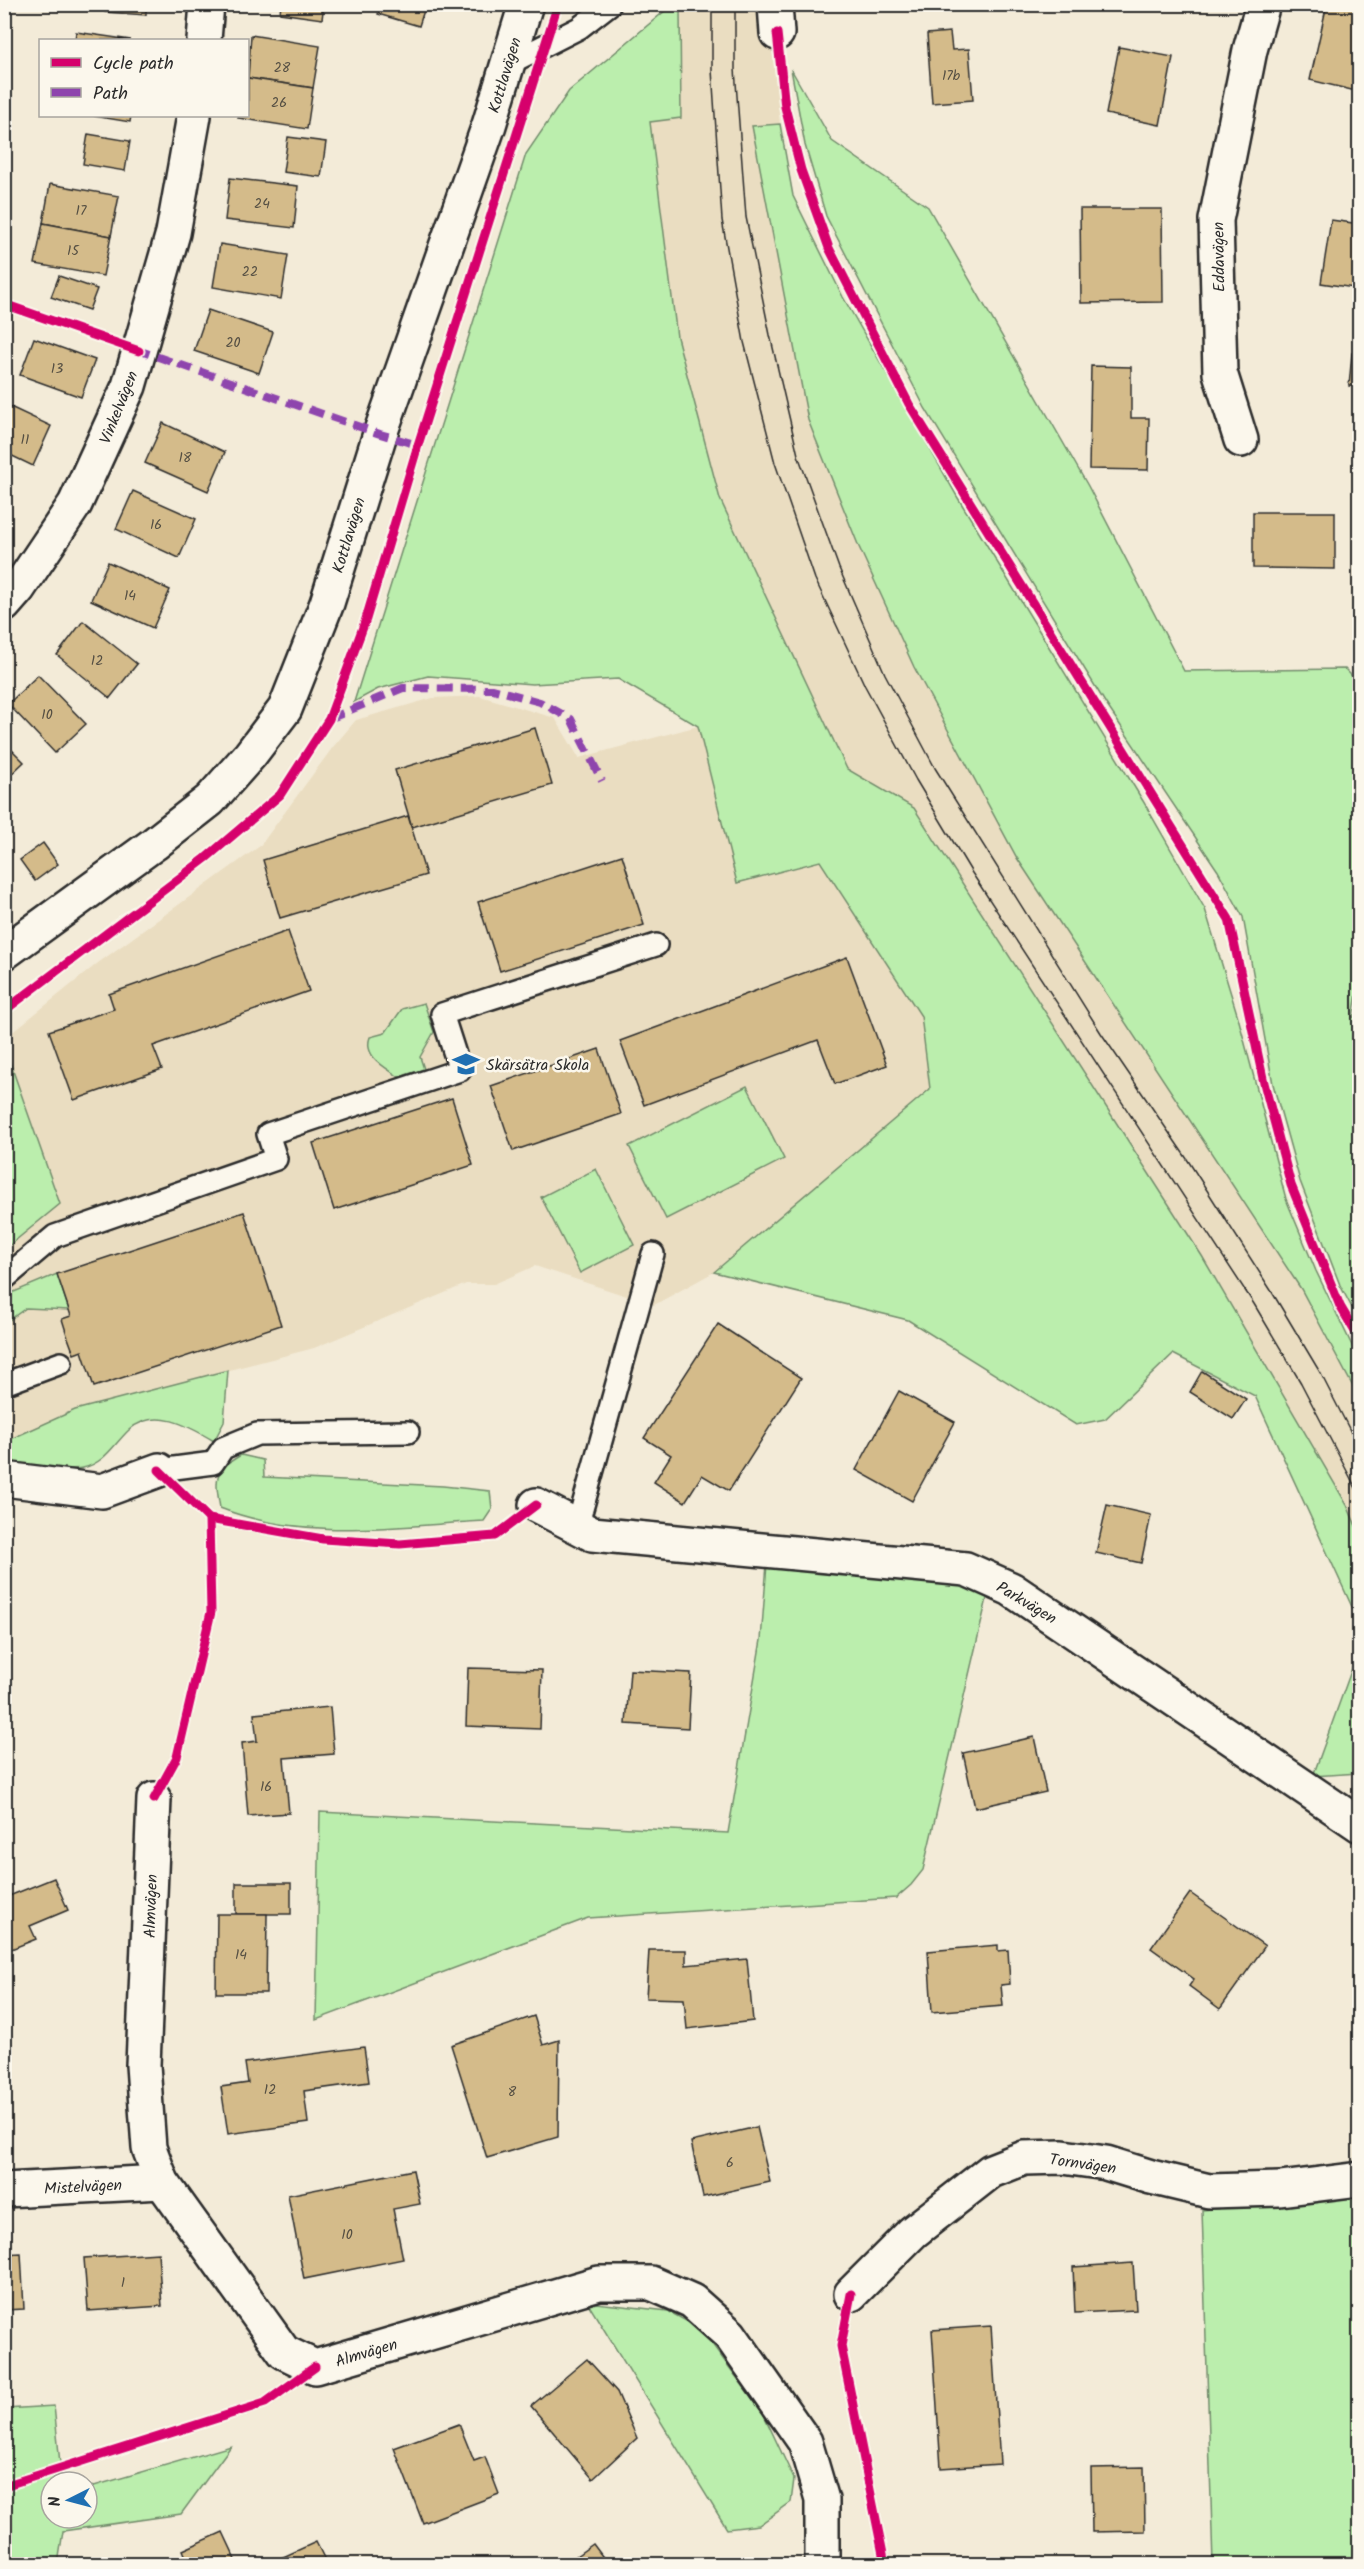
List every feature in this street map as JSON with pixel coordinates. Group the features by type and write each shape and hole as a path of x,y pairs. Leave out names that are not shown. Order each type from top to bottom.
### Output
{"street":[{"path":"204,39 207,4"},
{"name":"Kottlavägen","path":"4,953 154,844 210,800 250,755 285,709 327,603 380,434 508,64 526,4"},
{"name":"Eddavägen","path":"1241,440 1220,373 1216,220 1250,50 1263,4"},
{"name":"Vinkelvägen","path":"4,605 18,589 75,504 129,386 173,233 194,117"},
{"path":"4,1479 102,1491 159,1470"},
{"name":"Parkvägen","path":"536,1505 592,1534 966,1569 1011,1589 1359,1825"},
{"name":"Almvägen","path":"154,1799 143,2065 149,2148 162,2182 284,2352 315,2367 599,2283 651,2283 693,2301 730,2335 805,2442 822,2500 822,2565"},
{"name":"Tornvägen","path":"851,2294 922,2225 991,2171 1024,2158 1063,2157 1106,2163 1150,2177 1209,2191 1280,2189 1359,2179"},
{"name":"Mistelvägen","path":"4,2190 162,2182"}],"lane":[{"path":"508,64 579,28 610,4"},
{"path":"4,1279 55,1236 276,1159 268,1134 460,1070 442,1014 656,945"},
{"path":"577,1527 654,1254"},
{"path":"4,1384 60,1363"},
{"path":"159,1470 213,1463 223,1448 257,1434 408,1432"}],"shaded area":[{"path":"680,5 767,5 780,124 752,126 808,420 1301,1289 1359,1398 1359,1533 1347,1505 1202,1256 914,808 847,769 720,499 677,337 649,121 681,118"},
{"name":"Skärsätra Skola","path":"480,696 555,718 579,758 698,726 737,883 820,861 921,1016 930,1089 714,1272 654,1305 535,1266 494,1284 466,1284 314,1348 75,1410 5,1442 5,1038 98,963 260,846 333,747 356,720 433,698"}],"green space":[{"path":"680,9 681,118 650,122 677,337 720,499 847,769 914,808 1202,1256 1347,1505 1359,1533 1359,1622 1255,1396 1173,1354 1105,1419 1076,1425 908,1320 714,1272 930,1089 921,1016 820,861 737,883 698,726 618,679 532,684 428,676 378,689 354,702 526,154 569,91 666,10"},
{"path":"791,69 832,141 928,207 1088,486 1184,671 1345,669 1359,683 1360,976 1353,1017 1360,1019 1359,1321 1340,1285 1300,1181 1273,1084 1243,917 1218,871 1106,704 925,408 826,216 805,145"},
{"path":"780,124 793,196 843,297 958,498 1143,801 1205,909 1238,1017 1286,1199 1316,1271 1359,1360 1359,1398 1301,1289 1017,858 914,667 859,547 808,420 752,126"},
{"path":"424,1003 434,1032 420,1057 424,1069 399,1077 372,1056 370,1037 385,1033 402,1009"},
{"path":"6,1051 60,1204 5,1249 4,1052"},
{"path":"747,1086 784,1159 666,1219 629,1146"},
{"path":"596,1169 634,1245 580,1273 541,1197"},
{"path":"57,1274 69,1310 26,1308 5,1323 5,1299 9,1294"},
{"path":"228,1370 224,1422 214,1441 172,1421 150,1419 129,1430 91,1466 66,1469 5,1463 4,1442 75,1410"},
{"path":"241,1455 263,1460 264,1477 443,1486 490,1491 492,1509 484,1521 350,1529 284,1525 220,1508 217,1489 218,1476 225,1466"},
{"path":"767,1564 930,1577 989,1590 923,1870 911,1885 896,1898 588,1918 316,2020 320,1812 728,1833 761,1640"},
{"path":"1359,1649 1359,1773 1313,1776"},
{"path":"1359,2195 1359,2564 1213,2564 1202,2210"},
{"path":"587,2302 668,2311 701,2329 763,2413 794,2479 791,2502 759,2525 727,2529"},
{"path":"54,2406 61,2470 39,2470 39,2530 70,2530 63,2531 58,2564 5,2564 5,2409"},
{"path":"231,2446 181,2514 99,2526 99,2484"}],"building":[{"path":"105,4 146,4 146,15 105,12"},
{"path":"281,4 324,4 322,19 280,13"},
{"path":"381,4 426,4 419,26 378,14"},
{"path":"1327,4 1360,4 1360,92 1310,80"},
{"path":"76,32 124,39 75,39"},
{"path":"950,32 952,50 969,49 973,100 932,103 927,34"},
{"path":"251,35 320,46 313,88 249,78"},
{"path":"1119,47 1173,57 1160,125 1106,114"},
{"path":"249,78 313,88 307,129 238,118 249,117"},
{"path":"100,117 131,117 130,122"},
{"path":"88,134 130,141 125,171 83,164"},
{"path":"288,137 326,142 321,177 283,172"},
{"path":"230,178 298,186 294,228 225,220"},
{"path":"50,184 119,196 111,236 43,223"},
{"path":"1080,209 1162,209 1163,302 1081,303"},
{"path":"1331,220 1360,224 1360,257 1354,288 1321,283"},
{"path":"43,223 111,236 103,276 35,264"},
{"path":"220,244 288,255 281,299 213,287"},
{"path":"59,276 97,289 89,310 51,297"},
{"path":"208,310 273,332 259,373 194,351"},
{"path":"34,338 95,360 81,397 20,375"},
{"path":"1352,353 1360,354 1360,387 1349,386"},
{"path":"1091,366 1131,367 1131,418 1149,418 1148,470 1089,469"},
{"path":"4,404 51,426 33,466 4,452"},
{"path":"163,423 225,452 208,491 145,463"},
{"path":"133,491 196,519 179,558 116,529"},
{"path":"4,496 10,500 4,509"},
{"path":"1253,512 1335,512 1335,569 1253,568"},
{"path":"108,562 170,590 153,628 91,600"},
{"path":"83,621 137,664 110,698 57,655"},
{"path":"38,675 86,724 55,753 8,704"},
{"path":"535,728 552,785 412,827 395,770"},
{"path":"4,742 24,762 4,781"},
{"path":"408,816 426,875 280,918 263,860"},
{"path":"43,843 58,864 35,881 20,860"},
{"path":"622,855 644,925 500,971 478,902"},
{"path":"288,931 309,991 153,1046 162,1069 74,1100 49,1031 114,1009 109,994"},
{"path":"847,957 887,1065 835,1084 818,1040 644,1105 620,1041"},
{"path":"599,1049 621,1114 513,1151 491,1086"},
{"path":"452,1098 473,1165 334,1210 313,1143"},
{"path":"244,1212 281,1325 94,1387 82,1351 74,1354 67,1335 62,1319 71,1316 57,1274"},
{"path":"718,1324 801,1378 729,1491 702,1475 685,1502 654,1482 671,1455 644,1438"},
{"path":"1202,1371 1246,1399 1233,1419 1190,1392"},
{"path":"899,1391 955,1422 912,1501 856,1470"},
{"path":"1107,1505 1151,1515 1141,1563 1096,1553"},
{"path":"468,1668 542,1670 540,1729 466,1726"},
{"path":"630,1670 691,1673 688,1728 626,1724"},
{"path":"330,1707 334,1754 284,1758 289,1813 248,1816 242,1743 257,1741 254,1714"},
{"path":"1034,1737 1046,1792 975,1808 963,1753"},
{"path":"54,1878 68,1910 30,1926 36,1939 4,1952 4,1898"},
{"path":"236,1883 291,1883 291,1914 236,1914"},
{"path":"1190,1893 1265,1946 1220,2009 1189,1986 1194,1979 1151,1948"},
{"path":"217,1914 267,1914 266,1993 216,1993"},
{"path":"998,1945 998,1951 1008,1950 1010,1984 1001,1985 1003,2006 932,2012 928,1951"},
{"path":"649,1950 686,1950 686,1965 747,1959 753,2021 687,2029 684,1999 646,1998"},
{"path":"534,2016 543,2045 559,2040 558,2137 487,2158 451,2045"},
{"path":"364,2047 369,2082 304,2091 308,2123 228,2134 221,2087 248,2083 245,2063"},
{"path":"4,2061 7,2061 7,2138 4,2138"},
{"path":"757,2127 770,2182 703,2197 691,2142"},
{"path":"413,2170 420,2204 393,2209 403,2259 304,2279 288,2195"},
{"path":"21,2253 24,2309 4,2310 4,2254"},
{"path":"158,2253 162,2306 88,2311 84,2258"},
{"path":"1133,2263 1136,2310 1075,2313 1073,2267"},
{"path":"991,2326 1000,2464 941,2468 932,2330"},
{"path":"587,2359 617,2392 637,2438 593,2479 531,2406"},
{"path":"459,2424 474,2461 485,2457 499,2494 423,2523 394,2448"},
{"path":"1144,2467 1145,2531 1092,2532 1091,2468"},
{"path":"223,2532 238,2564 189,2564 183,2550"},
{"path":"316,2542 327,2564 270,2563"},
{"path":"593,2544 608,2564 565,2564"}],"tram line":[{"path":"712,4 712,70 722,220 744,342 775,463 815,579 865,686 916,780 972,873 1254,1304 1301,1383 1360,1496"},
{"path":"735,4 735,69 746,217 798,455 839,568 885,674 935,768 1101,1033 1187,1159 1272,1292 1321,1374 1360,1450"}],"marked path":[{"path":"135,349 418,445"},
{"path":"329,719 403,688 493,689 540,702 571,719 602,781"}],"cycle path":[{"path":"4,1011 206,858 280,795 329,719 366,619 418,445 558,4"},
{"path":"777,33 785,107 801,170 829,248 909,404 1229,919 1264,1083 1291,1185 1340,1306 1360,1340"},
{"path":"4,304 139,351"},
{"path":"159,1470 209,1519 323,1539 400,1544 495,1536 536,1505"},
{"path":"154,1799 177,1757 211,1612 209,1519"},
{"path":"851,2294 841,2346 885,2564"},
{"path":"4,2486 265,2403 315,2367"}],"place":[{"name":"Skärsätra Skola","path":"466,1064"}]}
